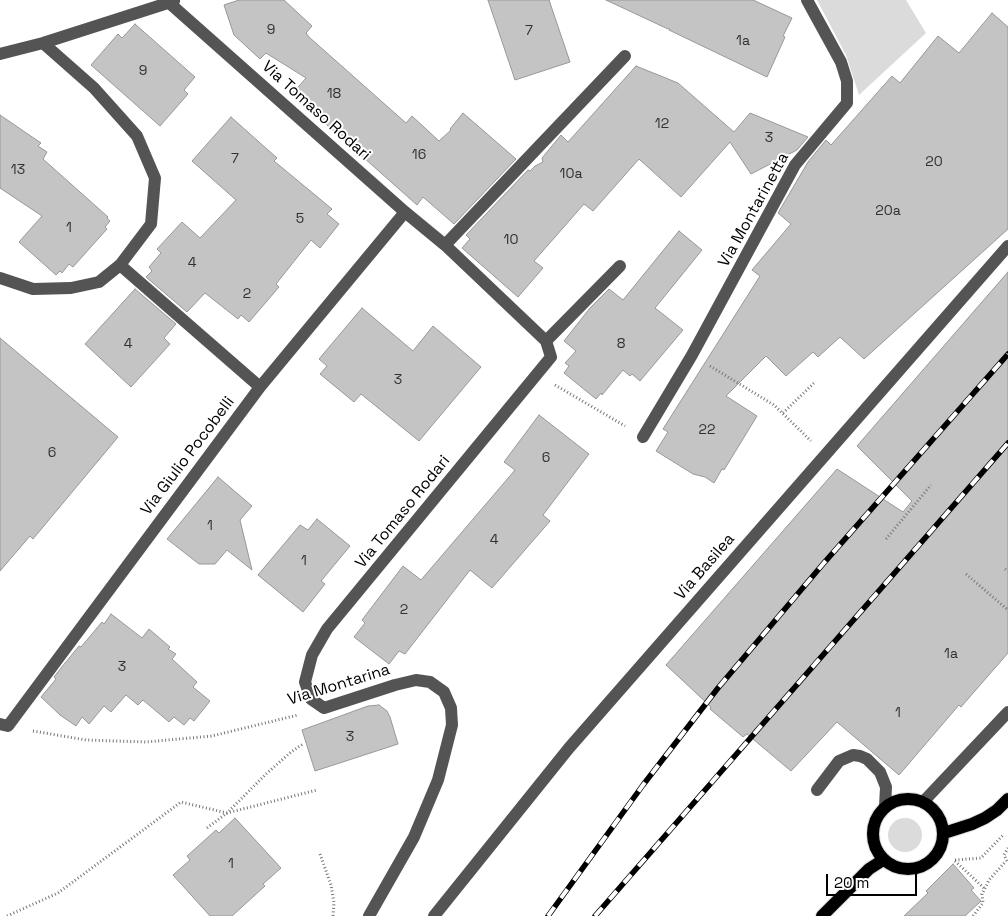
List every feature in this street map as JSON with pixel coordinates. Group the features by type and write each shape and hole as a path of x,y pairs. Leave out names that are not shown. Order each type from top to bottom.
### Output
{"main road":[{"path":"902,799 913,799 923,802 938,815 942,823 944,833 938,854 931,861 912,870 892,866 883,860 877,852 872,833 878,814 884,807 902,799"},
{"path":"944,833 985,818 1008,799"},
{"path":"822,916 863,875 883,860"}],"street":[{"name":"Via Montarinetta","path":"643,437 692,355 795,165 847,103 847,81 841,62 807,0"},
{"path":"0,54 43,43 171,1"},
{"name":"Via Tomaso Rodari","path":"171,1 444,245 546,341 550,357 327,630 312,655 305,682 311,699 324,708"},
{"path":"0,278 32,289 71,288 99,282 120,265 151,224 155,178 137,136 94,88 43,43"},
{"path":"444,245 625,56"},
{"name":"Via Giulio Pocobelli","path":"4,725 260,387 405,212"},
{"name":"Via Basilea","path":"434,916 569,748 824,454 1008,246"},
{"path":"120,265 260,387"},
{"path":"546,341 620,266"},
{"name":"Via Montarina","path":"324,708 416,680 430,682 444,692 451,708 452,725 438,780 414,837 369,916"},
{"path":"923,802 1008,712"},
{"path":"817,790 839,761 853,756 860,756 867,759 880,772 886,787 884,807"}],"path":[{"path":"692,355 774,405 824,454"},
{"path":"537,374 643,437"},
{"path":"783,413 815,382"},
{"path":"886,539 931,485"},
{"path":"966,574 1008,610"},
{"name":"Via Montarina","path":"4,725 86,740 146,742 212,736 324,708"},
{"path":"207,828 227,813 278,763 303,744"},
{"path":"7,916 58,893 122,848 181,802 227,813 318,790"},
{"path":"985,889 955,860 981,858 1008,829"},
{"path":"972,916 983,902 982,894 989,880 1007,861 1004,855 1008,848"},
{"path":"320,854 332,885 333,916"}],"shaded area":[{"path":"817,0 906,0 926,33 859,95 846,55"},
{"path":"905,818 917,823 922,835 917,847 905,852 893,847 888,835 893,823"}],"building":[{"path":"239,0 284,0 312,26 306,33 309,37 406,123 412,116 439,141 451,130 463,113 516,159 454,224 423,197 417,205 292,94 306,78 266,53 260,59 234,35 224,5"},
{"path":"488,0 549,0 570,62 515,80"},
{"path":"606,0 753,0 792,18 767,77"},
{"path":"992,13 1008,27 1008,229 864,359 840,337 818,357 813,352 786,376 766,356 726,396 757,416 714,483 705,477 693,474 656,451 668,432 663,429 760,276 752,270 791,224 778,213 808,162 826,140 831,145 892,76 900,83 938,36 959,53"},
{"path":"135,24 195,77 184,90 188,94 160,126 91,65 118,34 122,38"},
{"path":"636,66 678,83 734,132 750,113 808,137 797,150 751,174 730,142 681,197 639,159 593,211 584,204 534,261 543,268 518,297 462,248 470,239 466,235 528,170 530,171 543,162 542,158 561,135 568,142"},
{"path":"0,115 41,143 38,146 47,152 43,159 108,217 110,221 105,227 107,229 73,267 69,264 62,273 60,271 56,275 19,242 42,216 0,188"},
{"path":"231,117 277,158 274,161 332,209 327,214 339,224 320,248 311,240 276,284 279,287 249,322 241,315 238,319 205,293 187,312 146,277 152,271 149,267 161,253 157,249 182,222 200,238 236,200 192,161"},
{"path":"679,231 702,250 655,308 683,330 640,381 632,374 630,376 623,370 602,395 601,393 596,399 564,373 569,366 565,363 576,351 564,341 590,308 609,289 623,300"},
{"path":"1008,272 1008,653 961,707 959,705 899,775 837,722 791,771 747,734 743,737 710,709 711,707 666,665 837,469 903,512 912,501 857,446"},
{"path":"135,289 176,324 164,338 170,344 131,387 85,344"},
{"path":"362,308 413,351 433,326 481,367 419,441 361,394 354,402 320,374 327,366 319,359"},
{"path":"0,338 118,437 33,539 30,536 0,571"},
{"path":"539,415 589,454 543,515 550,521 492,588 470,570 405,654 399,651 389,664 354,637 365,623 362,620 403,566 421,580 515,470 504,462"},
{"path":"218,477 252,506 240,520 252,570 227,550 215,564 199,564 167,539"},
{"path":"317,519 350,546 321,581 325,584 303,612 258,575 300,525 308,530"},
{"path":"111,614 142,638 149,629 170,647 168,649 176,654 172,659 197,682 193,687 210,701 194,721 190,718 184,725 174,717 169,722 143,700 138,705 126,695 111,712 104,706 89,724 82,717 76,726 60,715 41,697 56,679 54,677 79,646 81,647 102,622 104,624"},
{"path":"379,705 387,711 390,717 398,744 315,771 302,730 368,706"},
{"path":"235,818 281,868 263,884 265,886 232,916 210,916 173,875 190,860 187,856 216,830 219,833"},
{"path":"953,864 974,888 971,890 981,901 965,916 904,916 928,893 926,891"}],"railway":[{"path":"548,916 643,785 718,688 823,564 1008,354"},
{"path":"595,916 1008,443"}]}
